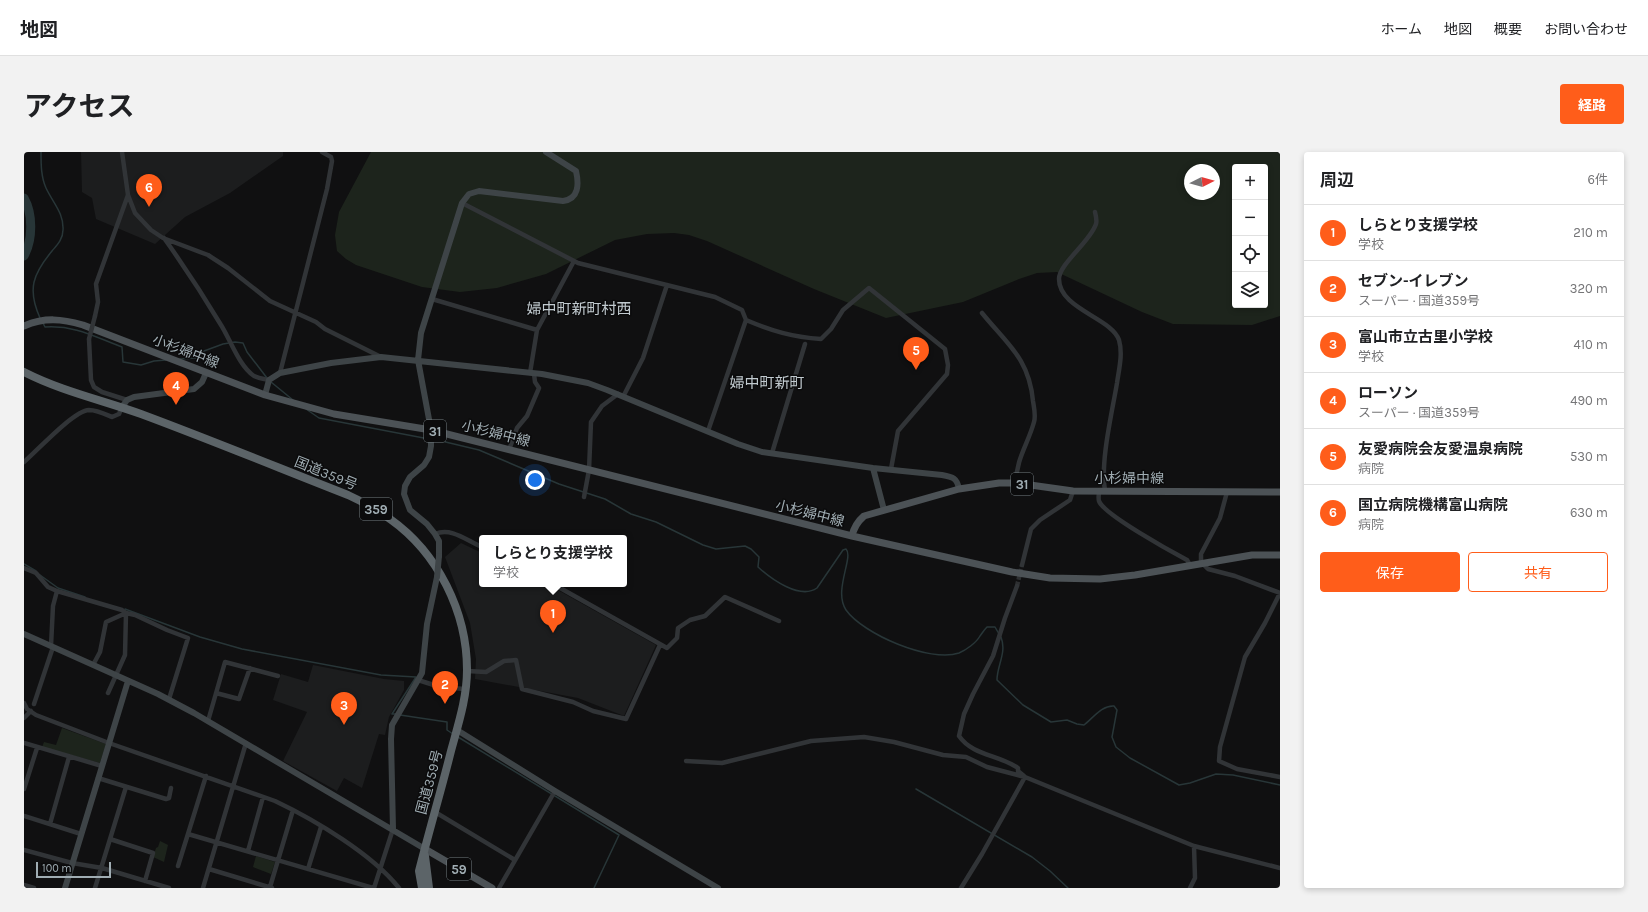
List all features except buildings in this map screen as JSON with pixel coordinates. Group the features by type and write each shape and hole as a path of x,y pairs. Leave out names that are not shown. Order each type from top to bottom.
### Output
{"highway":[{"name":"国道359号","path":"24,372 46,383 122,407 348,495 371,506 391,519 416,542 445,581 457,609 463,631 467,671 457,730 419,871 422,888"},
{"name":"国道359号","path":"425,849 429,888"}],"main road":[{"name":"小杉婦中線","path":"24,326 36,321 52,319 66,320 83,325 265,395 334,414 431,430 852,536 1012,572 1050,578 1100,579 1135,575 1201,562 1252,555 1280,555"},
{"name":"小杉婦中線","path":"852,536 858,522 864,516 959,489 982,485 1016,483 1073,491 1280,492"},
{"name":"59","path":"425,849 492,888"}],"street":[{"path":"122,152 128,195 135,213 151,230 163,238 208,255 228,268 270,301 296,312 381,357"},
{"path":"280,373 332,161 331,157 322,152"},
{"path":"188,834 374,888 393,830 392,725 422,673 429,612 440,556 439,541 435,534 410,510 404,494 405,486 410,477 424,465 429,457 431,446 431,430 422,389 418,360 421,333 462,203 469,194 479,191 550,200 569,200 577,191 578,179 576,171 546,152"},
{"path":"128,195 96,284 98,302 89,338 91,380 94,386 102,392 128,400"},
{"path":"462,203 574,261 715,297 742,310 746,320 708,431"},
{"path":"1095,212 1096,223 1093,229 1082,246 1064,267 1059,279 1060,286 1064,293 1074,304 1088,315 1108,327 1115,333 1119,341 1120,362 1104,465 1102,491 1099,501 1105,509 1152,540 1187,560 1190,565"},
{"path":"163,238 201,292 222,326 230,345 244,365 254,376 269,380"},
{"path":"509,450 517,428 526,416 539,388 532,374 537,330 574,261"},
{"path":"584,497 589,470 591,422 602,406 621,394 643,358 666,285"},
{"path":"746,320 774,332 805,338 821,338 831,329 843,310 869,288 945,349 948,365 947,374 898,431 891,469"},
{"path":"432,299 537,330"},
{"path":"982,313 1012,346 1026,370 1033,392 1035,421 1022,451 1016,470 1016,483"},
{"path":"772,453 805,344"},
{"path":"265,395 269,380 280,373 331,363 381,357 532,374 588,383 621,394 738,444 762,452 872,468 953,477 958,480 959,489"},
{"path":"24,462 61,427 80,413 87,410 94,410 112,417 119,414 122,407 128,400 134,397 194,389 202,382 206,373"},
{"path":"872,468 884,510"},
{"path":"1022,565 1032,529 1040,520 1070,500 1073,491"},
{"path":"1227,492 1220,518 1201,554 1201,562 1208,569 1236,576 1280,593 1265,623 1245,657 1220,747 1219,761 1237,769 1280,777"},
{"path":"435,534 442,531 453,533 479,546"},
{"path":"24,568 36,573 48,587 57,591 122,610 188,638 169,700"},
{"path":"1017,586 993,656 980,678 964,714 959,736 964,744 972,749 1012,764 1018,768 1018,771 1025,777"},
{"path":"558,587 667,648 677,638 678,628 690,620 705,616 725,597 779,621"},
{"path":"34,704 52,646 53,606 57,591"},
{"path":"93,665 100,652 106,622 126,613"},
{"path":"108,693 115,675 121,667 125,655 126,613"},
{"path":"24,634 169,700 246,743 425,849"},
{"path":"467,671 486,672 504,661 516,660 522,689 573,702 592,711 626,719 660,644"},
{"path":"208,721 225,662 278,676"},
{"path":"216,693 239,699 250,668"},
{"path":"418,680 440,687 465,689"},
{"path":"65,888 128,681"},
{"path":"24,704 36,715 109,743 234,786 293,810 353,847 389,875 399,888"},
{"path":"24,718 31,711"},
{"path":"457,730 555,791 718,888"},
{"path":"686,761 722,763 811,741 864,737 894,742 943,755 966,757 987,767 1025,777 1194,846 1280,868"},
{"path":"203,888 246,743"},
{"path":"24,744 102,766"},
{"path":"24,789 37,748"},
{"path":"50,824 69,757"},
{"path":"178,866 206,776"},
{"path":"961,888 982,854 1025,777"},
{"path":"98,778 166,799 169,798 171,788"},
{"path":"95,888 126,787"},
{"path":"499,888 555,791"},
{"path":"248,851 263,797"},
{"path":"209,869 272,888 278,860 293,810"},
{"path":"435,812 515,860"},
{"path":"24,816 81,834"},
{"path":"308,869 321,827"},
{"path":"110,839 153,853 145,881"},
{"path":"1190,888 1195,878 1194,846"},
{"path":"24,850 72,863 102,868 169,888"},
{"path":"24,885 34,888"}],"shaded area":[{"path":"81,152 283,152 283,156 230,193 185,217 155,244 96,219 92,198 82,192"},
{"path":"371,152 1280,152 1280,316 1252,325 1173,324 1142,312 1057,272 1037,273 963,302 886,318 814,289 707,241 689,235 674,233 647,234 615,240 546,274 497,288 460,292 422,287 356,265 337,251 335,235 339,212"},
{"path":"461,543 479,552 479,587 552,587 656,645 624,716 578,698 475,679 476,659 470,623 445,557"},
{"path":"313,665 384,679 404,681 404,690 389,717 385,735 379,734 362,788 344,778 337,791 283,761 307,712 273,700 281,674 308,682"},
{"path":"62,728 106,744 100,763 42,747 44,742 56,745"},
{"path":"160,841 168,845 164,862 153,857"},
{"path":"256,856 275,862 271,874 253,867"}],"waterway":[{"path":"40,318 34,299 34,282 40,267 58,244 63,233 62,218 46,188 43,179 41,152"},
{"path":"24,198 29,211 31,227 29,242 24,256"},
{"path":"43,323 45,327 75,330 122,347 123,362 141,365 154,361 166,360"},
{"path":"180,359 196,358 204,351 223,344 235,342 243,343 247,352 267,378"},
{"path":"271,382 293,400"},
{"path":"306,409 319,418 429,439"},
{"path":"433,439 479,450 559,484 605,499 631,514 656,522 703,545 716,549 745,546 751,549 759,557 758,567 770,577 794,590 810,591 817,588 843,550 846,549 848,559 842,584 843,602 846,610 855,619 882,637 915,650 932,654 947,655 959,653 973,644 987,627 995,627 999,634"},
{"path":"24,564 36,571"},
{"path":"40,575 58,588 85,597"},
{"path":"125,609 200,637 242,649 381,675 416,677 392,714 397,714"},
{"path":"1001,637 1003,648 997,680 1023,705 1051,722 1067,720 1084,725 1098,712 1110,706 1114,706 1117,710 1112,737 1116,747 1130,758 1179,785 1190,783 1216,774 1233,775 1280,785"},
{"path":"400,715 447,722 447,730 453,734"},
{"path":"458,737 619,835 594,888"},
{"path":"916,789 1032,857 1068,888"}],"tunnel":[{"path":"1017,586 1022,565"}],"place":[{"name":"国立病院機構富山病院","path":"149,207"},
{"name":"友愛病院会友愛温泉病院","path":"916,370"},
{"name":"ローソン","path":"176,405"},
{"name":"しらとり支援学校","path":"553,633"},
{"name":"セブン-イレブン","path":"445,704"},
{"name":"富山市立古里小学校","path":"344,725"}],"district":[{"name":"婦中町新町村西","path":"579,309"},
{"name":"婦中町新町","path":"767,383"}]}
